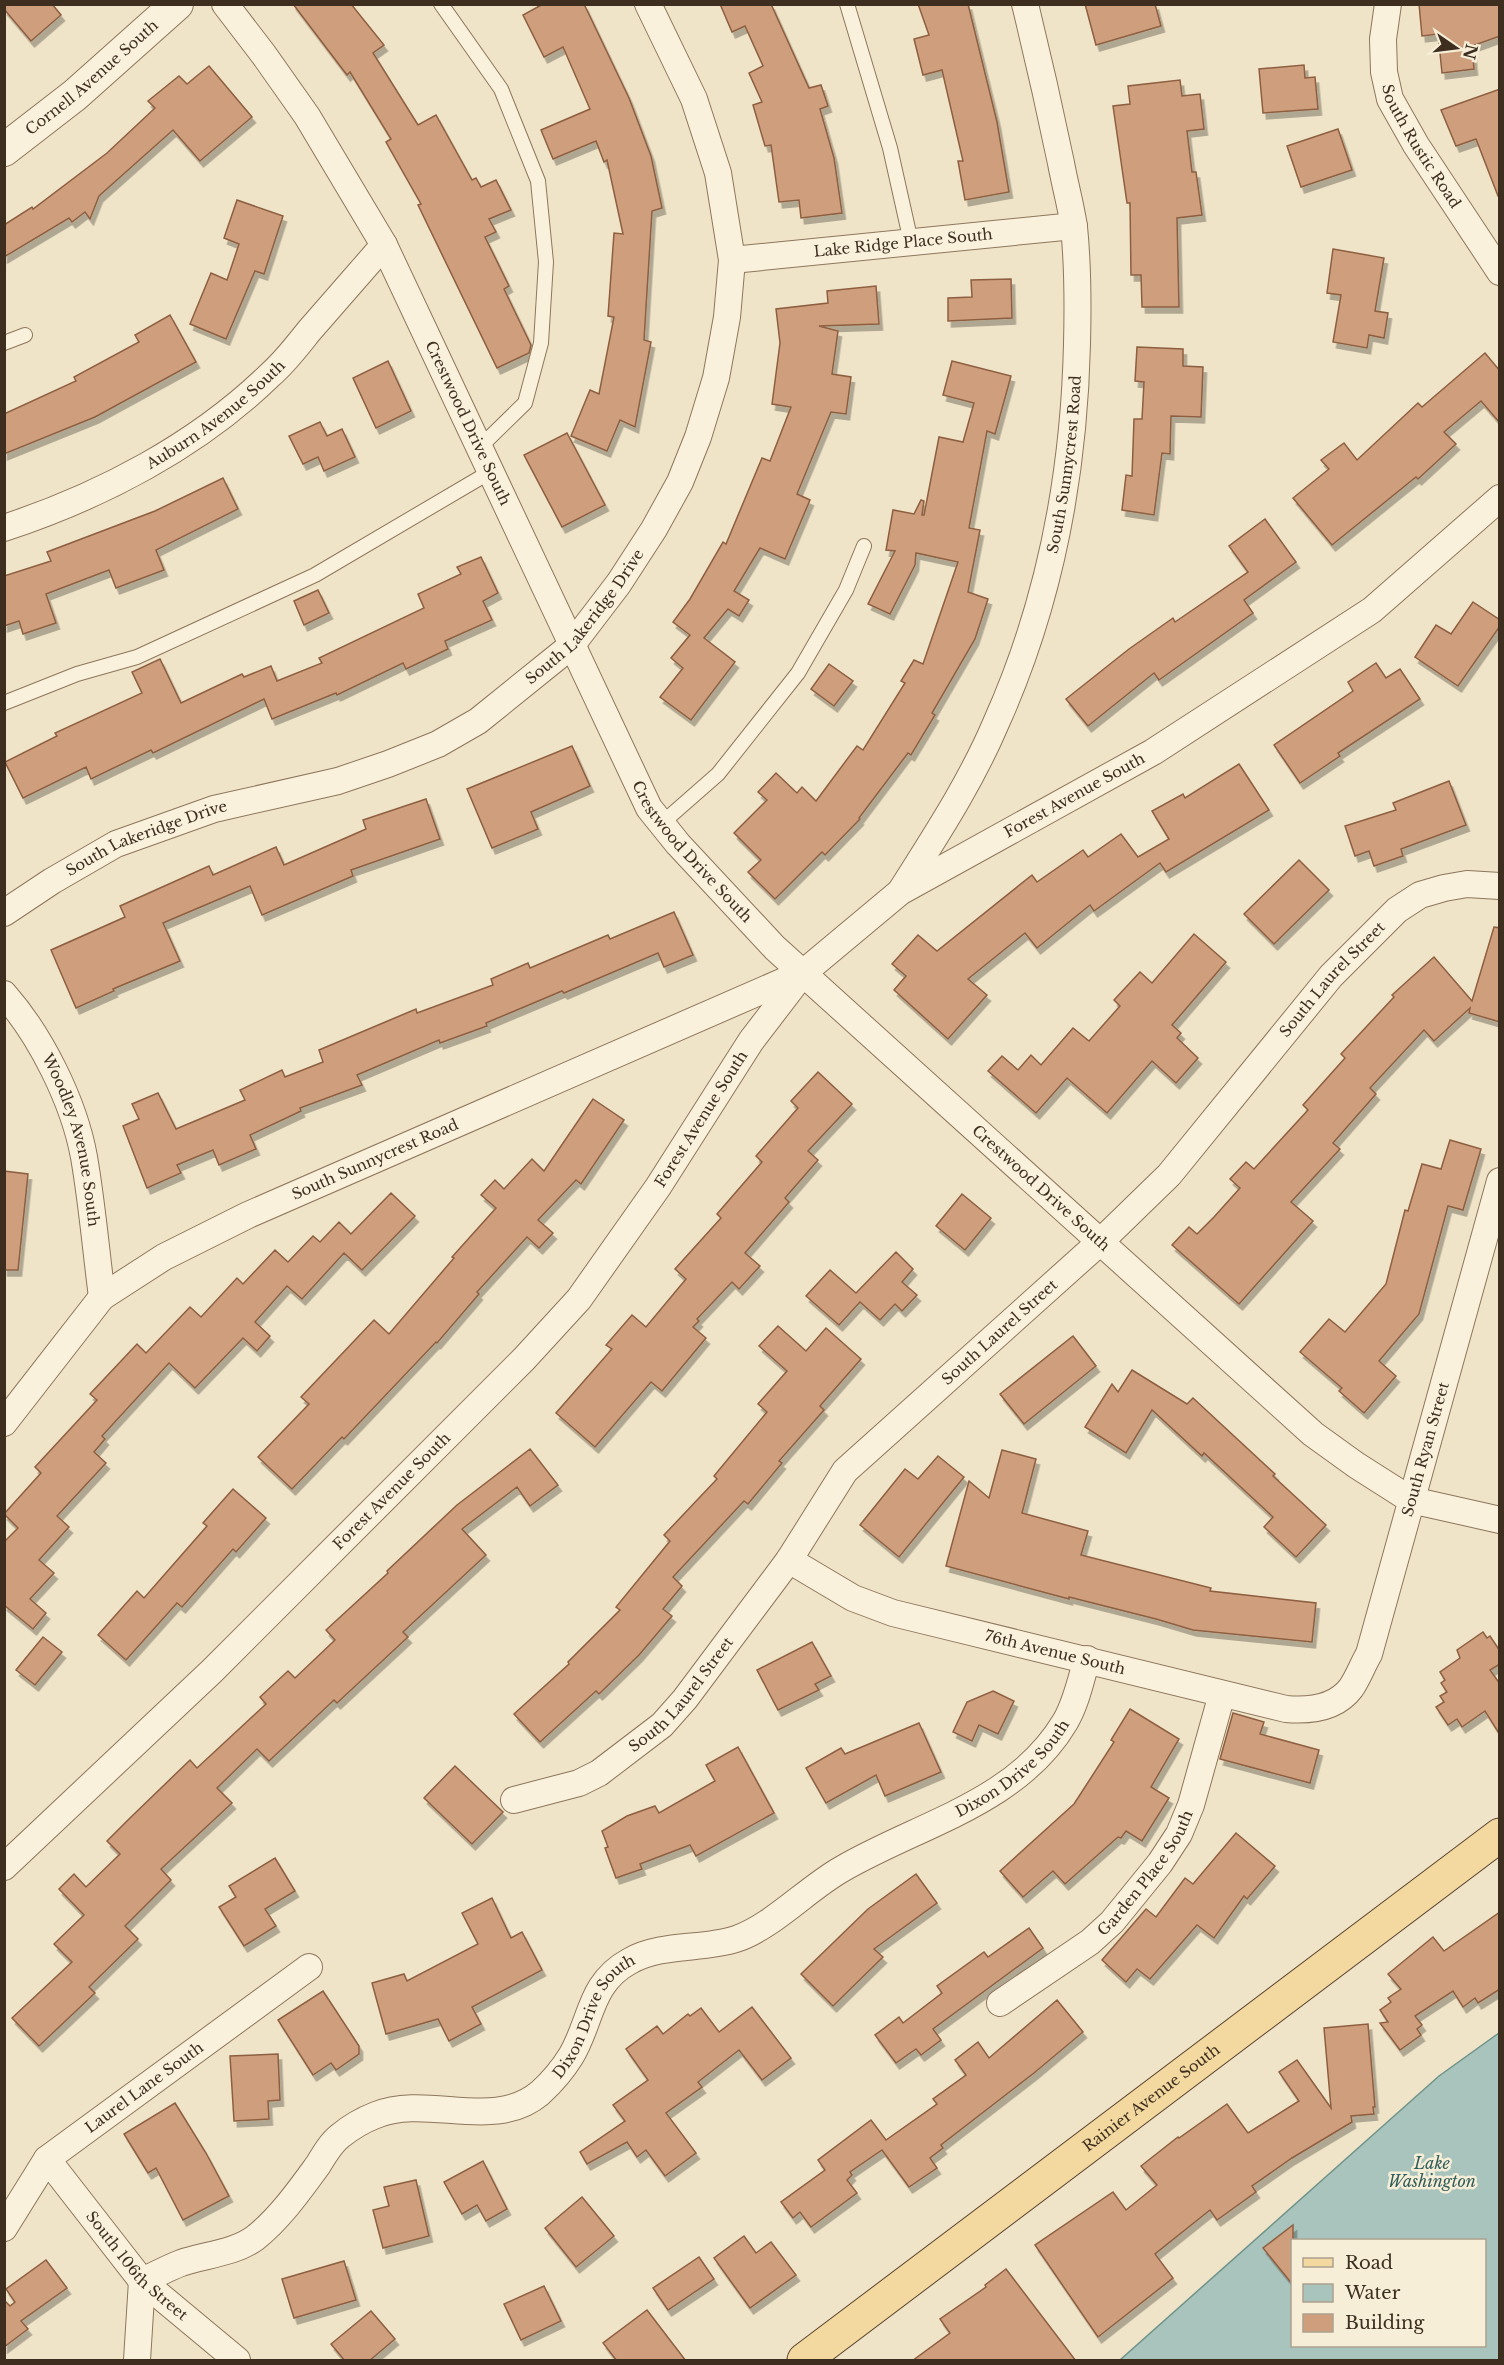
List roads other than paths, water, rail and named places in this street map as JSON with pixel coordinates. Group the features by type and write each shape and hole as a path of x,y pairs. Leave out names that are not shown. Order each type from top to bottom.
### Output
{"main road":[{"name":"Rainier Avenue South","path":"804,2361 1500,1835"}],"street":[{"name":"Cornell Avenue South","path":"4,150 75,95 177,4"},
{"name":"Crestwood Drive South","path":"225,4 308,116 384,245 571,646 649,808 661,824 775,948 1099,1244 1312,1434 1411,1500 1500,1520"},
{"name":"South Lakeridge Drive","path":"4,913 51,881 126,840 214,809 338,781 438,744 478,722 571,646 619,583 654,529 680,482 698,437 716,378 727,317 732,260 718,173 694,99 648,4"},
{"name":"South Sunnycrest Road","path":"900,892 953,808 996,725 1024,657 1058,535 1068,468 1076,387 1078,289 1074,226 1025,4"},
{"name":"South Rustic Road","path":"1388,4 1383,39 1390,99 1416,145 1500,272"},
{"name":"Lake Ridge Place South","path":"732,260 1074,226"},
{"name":"Auburn Avenue South","path":"4,528 41,516 117,481 179,447 236,406 272,374 384,245"},
{"name":"Forest Avenue South","path":"4,1867 212,1671 524,1359 579,1299 658,1187 751,1041 803,973 900,892 1153,752 1372,610 1500,498"},
{"name":"South Laurel Street","path":"513,1800 579,1783 599,1773 662,1725 686,1699 789,1560 845,1471 1099,1244 1168,1174 1331,976 1397,909 1420,895 1444,888 1467,885 1500,886"},
{"name":"South Sunnycrest Road","path":"4,1423 102,1297 164,1257 248,1215 803,973"},
{"name":"Woodley Avenue South","path":"4,994 20,1012 38,1043 69,1106 84,1155 102,1297"},
{"name":"South Ryan Street","path":"1329,1705 1350,1689 1368,1653 1500,1181"},
{"name":"76th Avenue South","path":"789,1560 853,1598 893,1613 1286,1709 1307,1711 1329,1705"},
{"name":"Dixon Drive South","path":"142,2281 179,2264 228,2250 252,2240 291,2201 337,2138 357,2123 396,2108 496,2111 523,2104 539,2093 571,2055 594,1996 610,1975 630,1961 653,1952 735,1939 756,1929 841,1869 969,1808 1024,1771 1045,1750 1067,1719 1088,1659"},
{"name":"Garden Place South","path":"1000,2002 1090,1942 1112,1922 1160,1863 1179,1834 1191,1805 1221,1694"},
{"name":"Laurel Lane South","path":"4,2228 47,2158 309,1967"},
{"name":"South 106th Street","path":"47,2158 142,2281 237,2361"},
{"path":"137,2361 142,2281"}],"lane":[{"path":"441,4 501,89 538,182 546,262 541,343 525,403 478,448"},
{"path":"847,4 890,148 911,242"},
{"path":"4,343 25,335"},
{"path":"4,703 77,674 137,657 315,575 490,472"},
{"path":"661,824 718,774 798,673 846,590 864,546"}],"water":[{"name":"Lake Washington","path":"1499,2033 1499,2360 1120,2360 1439,2076"}]}
